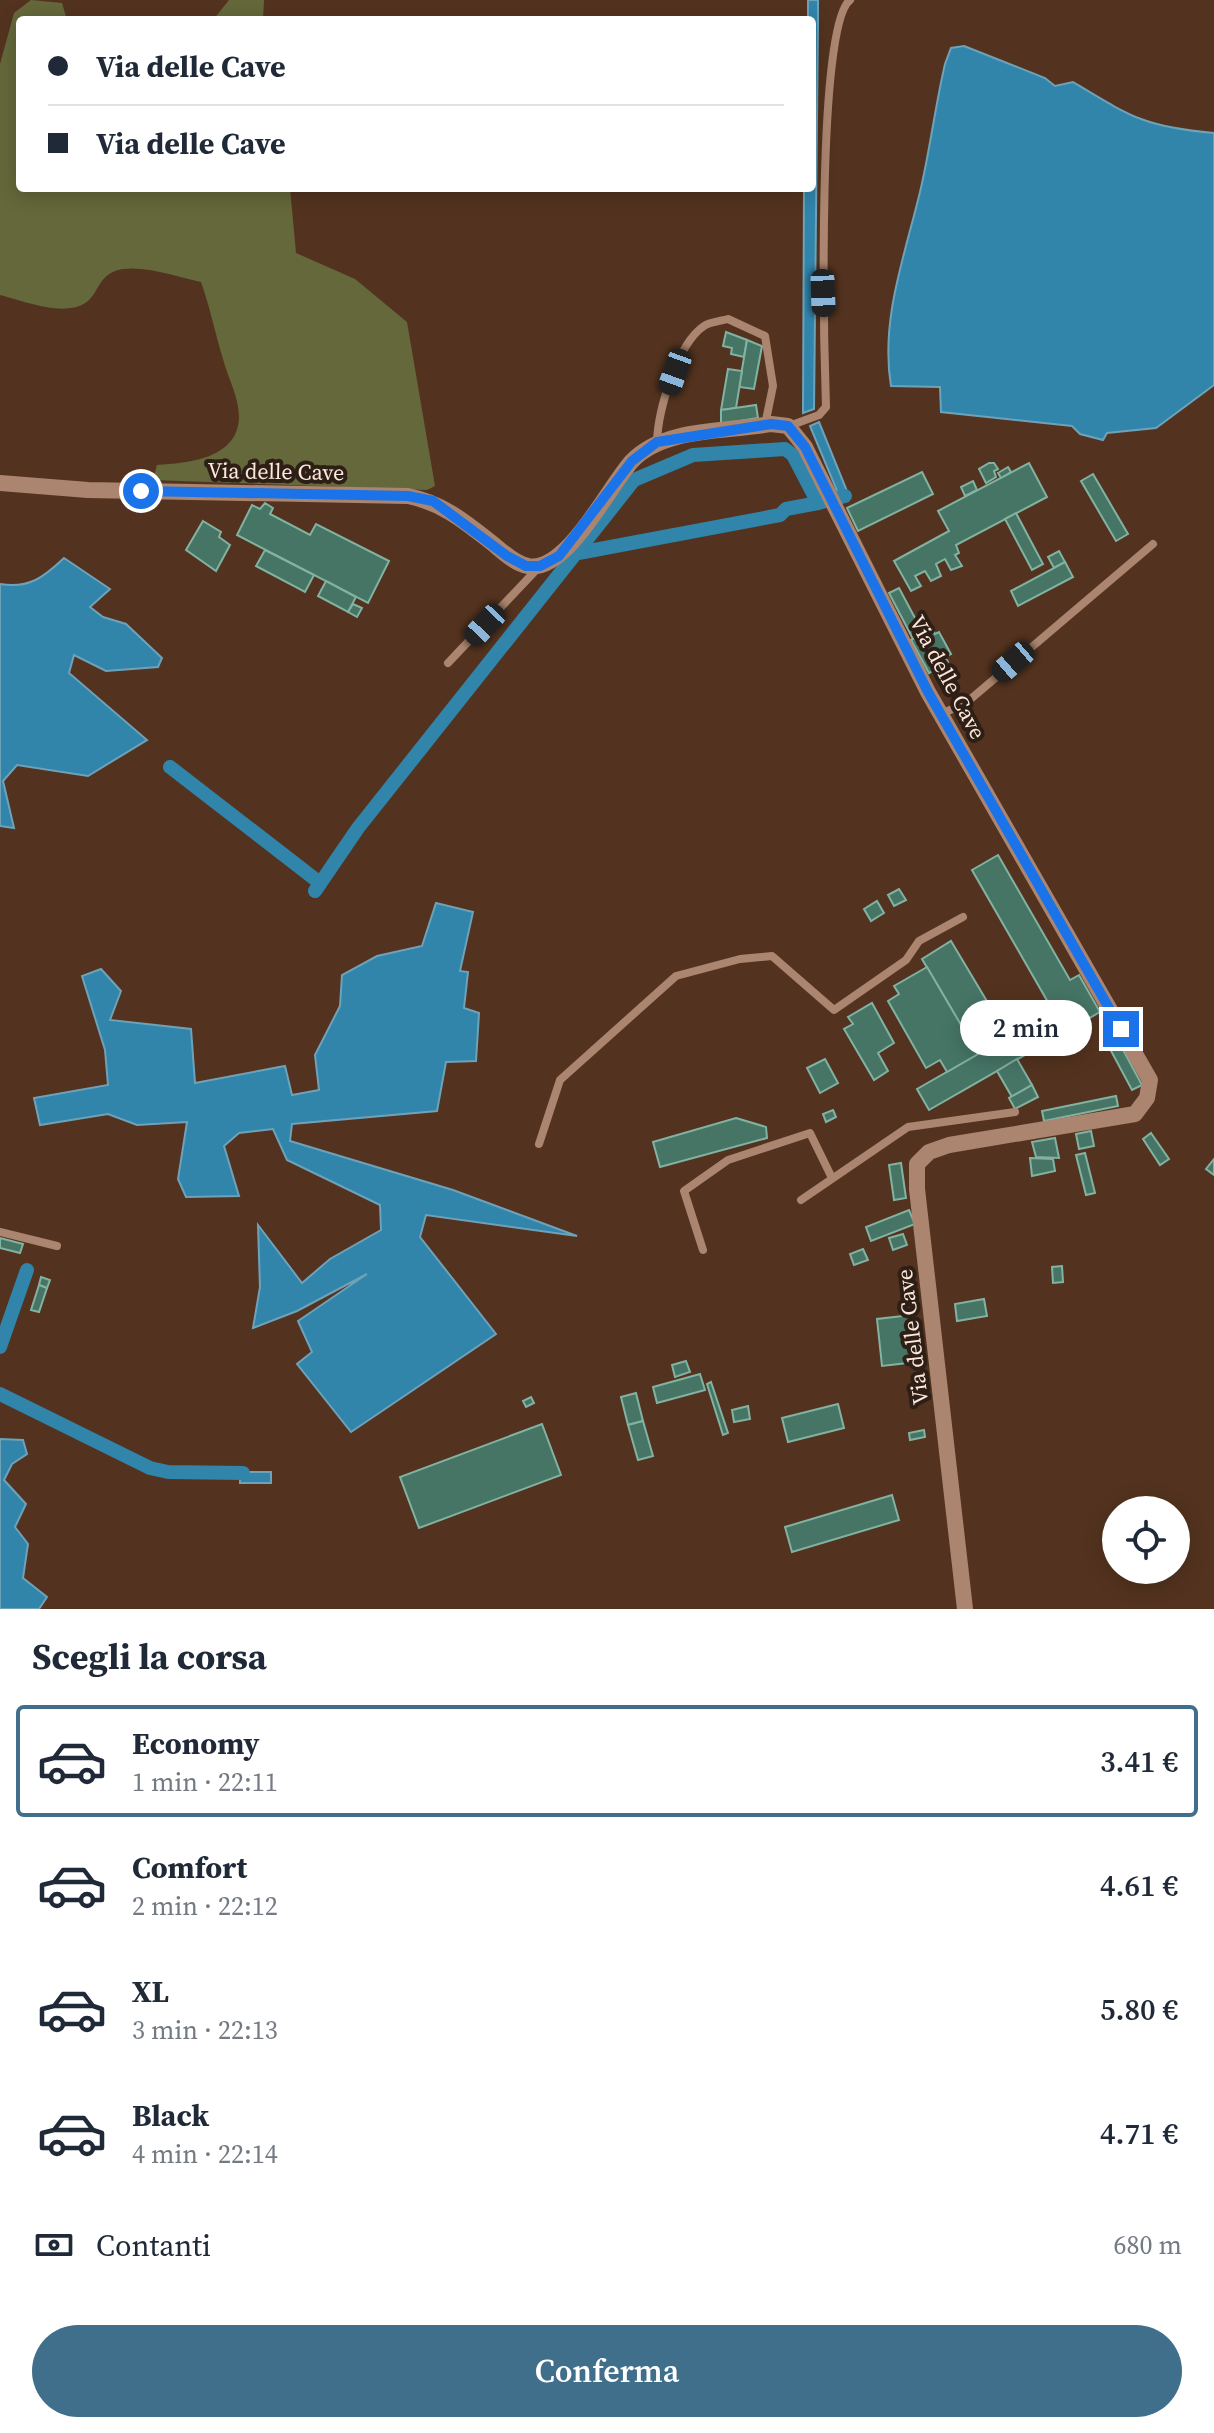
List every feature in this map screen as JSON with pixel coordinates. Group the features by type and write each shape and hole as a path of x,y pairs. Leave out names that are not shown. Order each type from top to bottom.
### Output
{"street":[{"path":"540,566 559,556 632,461 657,442 765,425 788,426"},
{"name":"Via delle Cave","path":"788,426 805,447 941,714 1150,1080 1147,1098 1135,1114 949,1145 929,1152 917,1164 917,1189 965,1609"},
{"name":"Via delle Cave","path":"0,483 88,490 408,496 433,501 507,556 526,566 540,566"}],"lane":[{"path":"788,426 819,415 826,407 822,243 832,47 843,6 850,0"},
{"path":"657,442 658,421 684,348 704,326 728,319 765,336 773,386 765,425"},
{"path":"941,714 966,703 1153,544"},
{"path":"448,663 540,566"},
{"path":"539,1144 560,1080 676,976 740,959 772,956 834,1010 906,960 919,941 963,917"},
{"path":"801,1200 908,1127 1015,1112"},
{"path":"703,1250 684,1191 728,1160 810,1133 832,1178"},
{"path":"0,1232 57,1246"}],"green space":[{"path":"31,0 62,3 66,16 16,16 16,192 290,192 296,253 355,279 407,322 435,486 427,490 153,480 157,465 183,463 209,456 230,442 236,432 239,418 237,403 207,301 201,282 135,269 110,274 90,299 71,308 46,307 0,295 0,64 14,13"},
{"path":"229,0 264,0 263,16 216,16"}],"water":[{"path":"808,0 818,0 814,409 803,413 804,192 816,192 816,16 808,16"},
{"path":"964,46 1045,78 1055,86 1073,82 1139,118 1171,127 1214,133 1214,385 1156,428 1107,433 1103,440 1080,434 1072,426 941,412 940,387 891,386 889,337 896,288 924,176 945,64 951,48"},
{"path":"819,422 848,499 840,498 810,426"},
{"path":"64,558 110,589 90,607 103,617 126,624 162,658 158,667 106,671 74,655 69,673 147,740 88,776 17,765 3,781 14,828 0,826 0,584 28,583 50,571"},
{"path":"436,903 473,912 460,971 468,972 464,1008 479,1013 476,1061 446,1062 437,1111 292,1124 290,1141 453,1190 577,1236 426,1215 420,1237 496,1334 351,1432 297,1364 312,1352 298,1321 367,1274 297,1311 253,1328 260,1287 258,1225 302,1283 330,1259 381,1230 380,1205 287,1160 273,1129 239,1133 224,1146 239,1196 186,1197 178,1179 187,1122 137,1125 108,1114 40,1125 34,1098 108,1085 105,1050 82,976 101,969 121,991 110,1020 191,1029 195,1083 285,1066 292,1095 319,1090 315,1055 340,1006 342,975 377,956 422,946"},
{"path":"0,1439 23,1440 27,1454 12,1464 4,1480 26,1504 15,1527 28,1544 23,1578 47,1597 39,1609 0,1609"},
{"path":"240,1472 271,1472 271,1483 240,1483"}],"building":[{"path":"726,332 747,340 744,357 731,354 732,348 723,346"},
{"path":"747,340 762,346 754,389 739,387"},
{"path":"728,369 742,371 736,408 721,410"},
{"path":"756,405 758,418 721,424 721,410"},
{"path":"994,463 998,469 994,471 996,477 986,483 979,469"},
{"path":"1029,463 1047,497 956,545 959,553 955,555 962,566 951,570 945,559 936,564 941,576 931,581 925,571 915,576 921,586 911,591 894,561 949,531 938,511"},
{"path":"1008,467 1011,472 1001,478 998,473"},
{"path":"147,472 148,480 134,481 134,473"},
{"path":"922,472 933,494 858,531 847,508"},
{"path":"1093,474 1128,534 1116,541 1081,481"},
{"path":"973,481 977,490 965,496 961,487"},
{"path":"265,503 273,508 270,514 310,535 316,524 389,561 368,603 237,535 252,505 260,509"},
{"path":"1016,513 1043,564 1032,570 1005,519"},
{"path":"203,521 221,532 219,537 230,545 216,571 186,550"},
{"path":"265,550 314,575 305,592 256,566"},
{"path":"1059,551 1065,562 1054,568 1048,557"},
{"path":"1065,562 1073,577 1018,606 1011,591"},
{"path":"326,581 356,597 348,612 318,596"},
{"path":"899,588 923,633 913,639 889,593"},
{"path":"353,604 362,608 357,617 348,612"},
{"path":"932,629 935,634 939,632 951,654 945,657 948,662 929,673 911,640"},
{"path":"998,855 1070,980 1079,975 1100,1012 929,1110 917,1089 1053,1011 972,870"},
{"path":"899,889 906,900 894,906 888,895"},
{"path":"877,901 884,913 871,921 864,909"},
{"path":"951,941 997,1018 1008,1010 1020,1030 978,1054 922,959"},
{"path":"927,967 978,1054 947,1072 940,1060 926,1068 888,1001 899,994 894,986"},
{"path":"872,1003 894,1043 878,1053 888,1071 874,1080 844,1029 853,1024 848,1017"},
{"path":"1113,1031 1142,1085 1132,1090 1103,1036"},
{"path":"825,1059 838,1083 820,1093 807,1068"},
{"path":"1017,1059 1032,1085 1012,1097 997,1071"},
{"path":"1032,1085 1038,1097 1015,1109 1009,1098"},
{"path":"1116,1096 1118,1106 1044,1121 1042,1111"},
{"path":"833,1110 836,1117 826,1122 823,1114"},
{"path":"736,1118 766,1127 767,1138 660,1167 653,1142"},
{"path":"1091,1131 1094,1146 1079,1149 1076,1134"},
{"path":"1151,1133 1169,1159 1160,1165 1143,1139"},
{"path":"1055,1138 1059,1158 1036,1157 1032,1142"},
{"path":"1085,1153 1095,1193 1086,1195 1076,1155"},
{"path":"1030,1158 1053,1159 1055,1171 1032,1176"},
{"path":"1214,1159 1214,1175 1206,1169"},
{"path":"901,1163 906,1198 894,1200 889,1165"},
{"path":"909,1210 915,1224 871,1241 866,1227"},
{"path":"903,1234 907,1245 893,1250 889,1238"},
{"path":"0,1238 23,1244 20,1253 0,1248"},
{"path":"863,1249 868,1260 854,1265 850,1254"},
{"path":"1062,1266 1063,1282 1053,1283 1052,1267"},
{"path":"41,1277 50,1280 47,1288 39,1285"},
{"path":"39,1285 47,1288 39,1312 31,1310"},
{"path":"984,1299 987,1316 957,1321 955,1304"},
{"path":"911,1315 916,1362 882,1366 877,1319"},
{"path":"686,1361 690,1372 675,1377 672,1365"},
{"path":"700,1374 705,1390 657,1403 653,1387"},
{"path":"711,1382 728,1433 723,1435 707,1384"},
{"path":"636,1393 643,1421 628,1425 621,1397"},
{"path":"531,1397 534,1403 526,1407 523,1401"},
{"path":"838,1404 844,1428 788,1442 782,1418"},
{"path":"748,1406 750,1419 734,1422 732,1410"},
{"path":"643,1421 653,1456 638,1460 628,1425"},
{"path":"542,1424 561,1475 419,1528 400,1477"},
{"path":"924,1430 925,1437 910,1440 909,1433"},
{"path":"892,1495 899,1520 792,1552 785,1527"}],"waterway":[{"path":"315,891 358,828 634,480 693,455 785,449 793,455 818,503 845,496"},
{"path":"573,554 780,515 786,509 818,503"},
{"path":"170,767 320,883"},
{"path":"0,1347 27,1270"},
{"path":"0,1394 150,1468 168,1472 243,1473"}],"route":[{"path":"141,491 408,496 433,501 507,556 526,566 540,566 559,556 599,508 632,461 657,442 771,424 788,426 805,447 928,692 1121,1029"}]}
